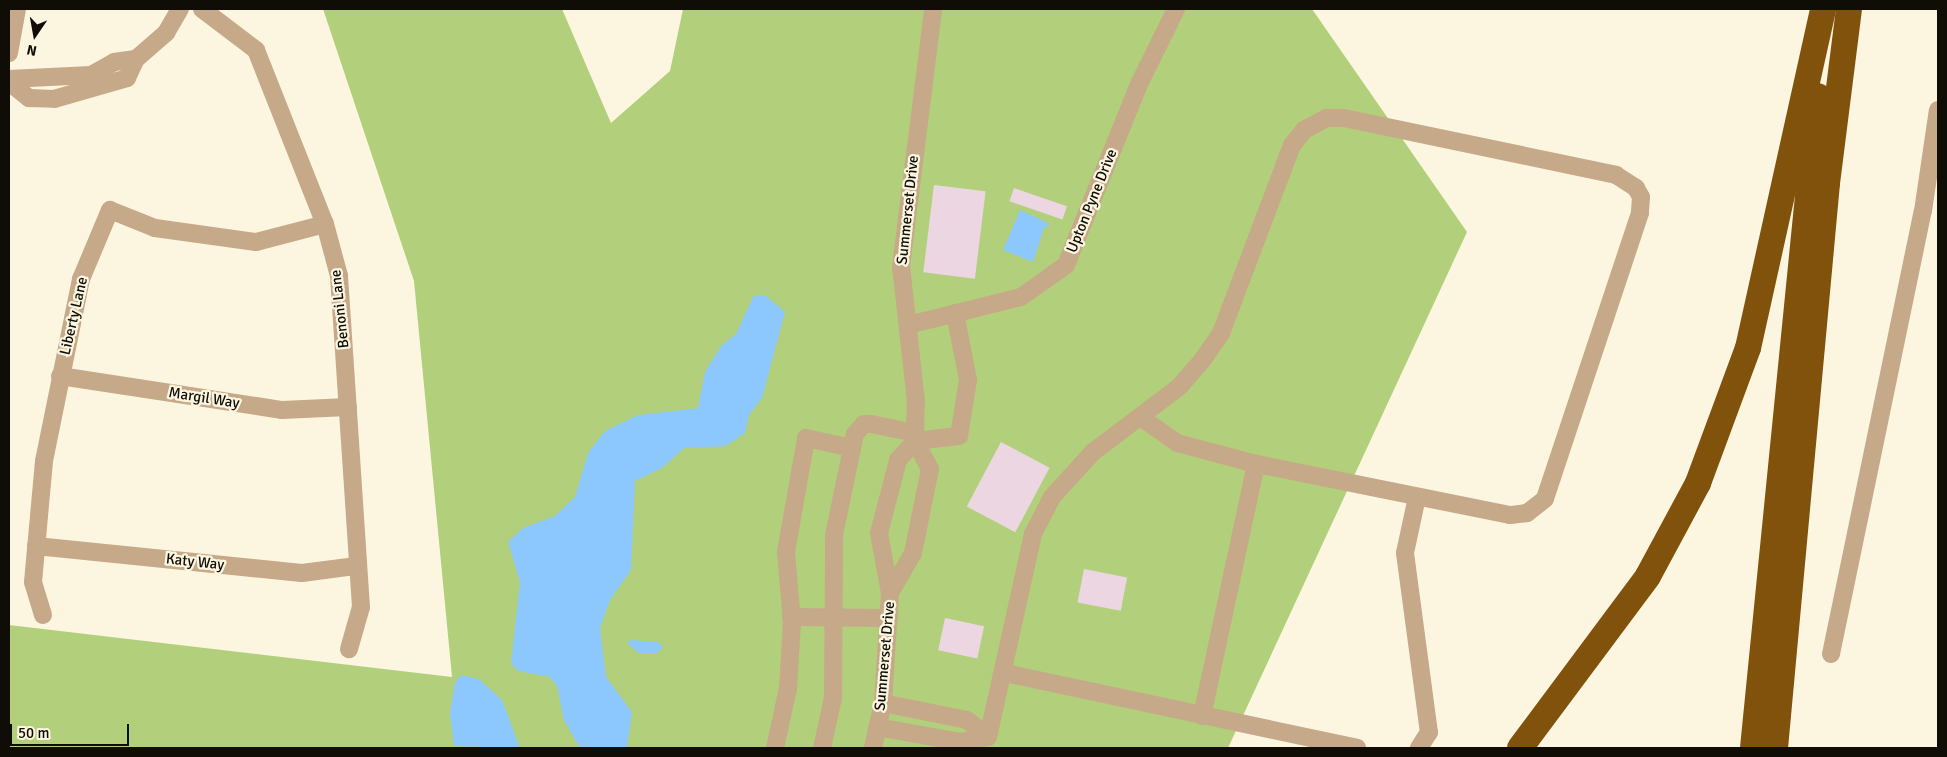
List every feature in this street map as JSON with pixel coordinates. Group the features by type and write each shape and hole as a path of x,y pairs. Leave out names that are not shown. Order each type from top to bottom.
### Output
{"highway":[{"path":"1520,748 1648,576 1698,483 1748,348 1823,9"},
{"path":"1753,748 1797,285 1830,9"},
{"path":"1775,748 1827,183 1850,9"}],"street":[{"path":"9,53 17,9"},
{"path":"9,82 29,98 54,99 93,83 114,62 136,60 166,33 180,9"},
{"name":"Benoni Lane","path":"202,9 256,50 325,224 339,276 348,407 355,566 361,607 349,649"},
{"name":"Summerset Drive","path":"890,593 913,553 930,468 915,437 908,325 901,267 933,9"},
{"name":"Upton Pyne Drive","path":"908,325 1021,297 1066,265 1140,84 1176,9"},
{"path":"9,78 93,83"},
{"path":"1831,654 1923,211 1938,110"},
{"path":"988,737 1005,673 1033,534 1052,497 1093,452 1142,418 1180,387 1221,333 1292,145 1316,122 1344,118 1628,180 1641,198 1640,213 1545,499 1527,513 1510,515 1256,464 1177,443 1142,418"},
{"name":"Liberty Lane","path":"43,615 33,582 44,461 81,279 110,210 155,228 256,242 325,224"},
{"path":"822,748 832,698 836,618 834,535 852,448 864,424 915,437 959,436 968,380 955,314"},
{"name":"Margil Way","path":"60,376 282,410 348,407"},
{"name":"Summerset Drive","path":"873,748 882,703 890,593 879,533 898,460 915,437"},
{"path":"775,748 788,688 791,617 786,552 806,438 852,448"},
{"path":"1202,716 1256,464"},
{"path":"1417,497 1404,553 1429,732 1419,748"},
{"name":"Katy Way","path":"36,546 302,573 355,566"},
{"path":"791,617 889,618"},
{"path":"1005,673 1357,748"},
{"path":"882,703 967,720 988,737"},
{"path":"942,739 947,716"},
{"path":"877,727 960,742 988,737"}],"green space":[{"path":"323,9 562,9 611,123 670,71 683,9 1312,9 1467,232 1228,748 9,748 9,625 452,677 414,281"}],"water":[{"path":"1020,210 1050,224 1044,228 1033,262 1003,250"},
{"path":"754,295 765,295 785,312 762,398 749,415 745,433 726,446 684,448 662,468 635,481 631,570 610,600 600,628 606,677 632,712 627,748 580,748 564,720 557,686 550,677 518,671 511,663 520,582 508,542 523,528 555,516 575,497 588,453 605,431 638,415 698,408 705,372 721,346 736,334"},
{"path":"631,640 658,642 663,647 657,653 639,653 627,643"},
{"path":"461,675 479,679 502,700 520,748 454,746 450,713 455,683"}],"building":[{"path":"934,185 986,191 975,279 923,272"},
{"path":"1014,188 1067,206 1062,219 1009,201"},
{"path":"1001,442 1050,468 1015,532 967,506"},
{"path":"1084,569 1127,577 1121,611 1078,602"},
{"path":"945,618 984,626 977,659 938,650"}]}
